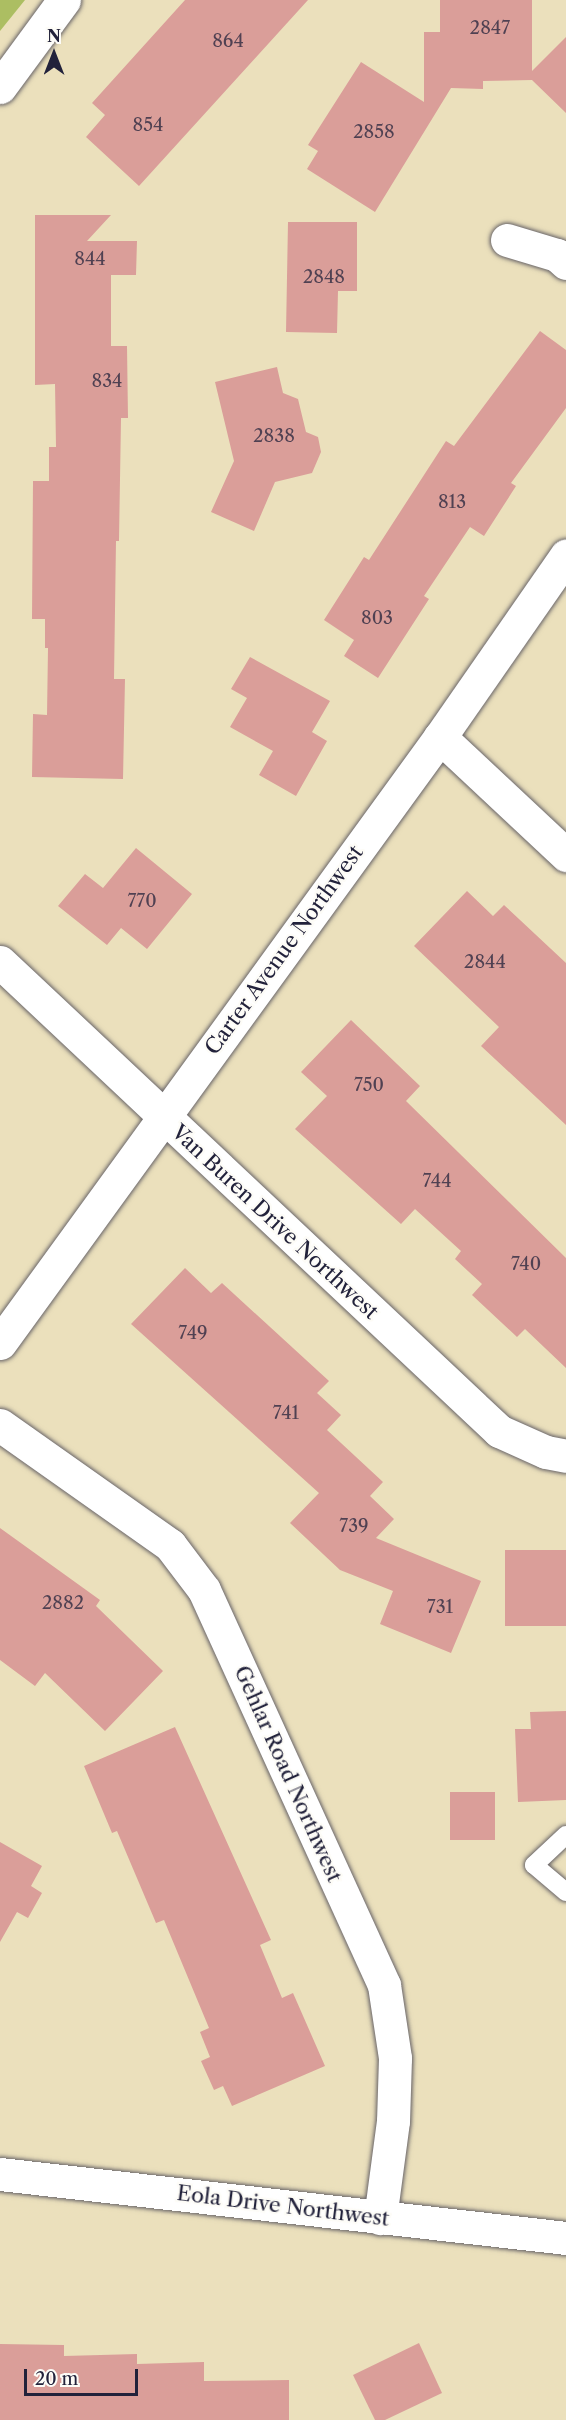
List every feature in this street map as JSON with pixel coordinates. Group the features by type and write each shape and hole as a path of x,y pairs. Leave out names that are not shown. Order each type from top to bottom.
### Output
{"street":[{"path":"0,87 64,0"},
{"path":"507,240 557,255 566,263"},
{"name":"Carter Avenue Northwest","path":"0,1342 162,1115 440,737 566,556"},
{"path":"440,737 566,855"},
{"name":"Van Buren Drive Northwest","path":"0,962 499,1431 546,1452 566,1456"},
{"name":"Gehlar Road Northwest","path":"0,1425 170,1545 204,1590 384,1985 395,2058 393,2121 380,2218"},
{"name":"Eola Drive Northwest","path":"0,2174 566,2238"}],"lane":[{"path":"566,1835 534,1865 566,1892"}],"green space":[{"path":"0,0 25,0 0,31"}],"building":[{"path":"185,0 308,0 139,186 86,137 105,115 92,103"},
{"path":"440,0 532,0 532,71 566,37 566,113 532,80 483,81 483,89 451,88 375,212 307,169 318,151 308,145 361,62 424,102 424,32 440,32"},
{"path":"35,215 111,215 87,241 137,241 136,275 111,275 111,346 127,346 128,418 121,418 114,679 125,679 123,779 32,777 33,714 47,715 48,648 45,648 45,619 32,619 33,481 49,481 49,447 56,447 55,384 35,385"},
{"path":"288,222 357,222 357,291 338,291 337,333 286,332"},
{"path":"540,331 566,350 566,408 511,483 516,486 484,536 470,527 424,596 429,599 378,678 344,656 354,640 324,620 364,557 369,560 446,441 454,446"},
{"path":"277,367 283,393 298,399 306,432 318,437 321,452 312,473 275,482 254,531 211,512 234,461 215,382"},
{"path":"250,657 330,701 312,732 327,741 296,796 259,775 273,751 230,727 247,698 231,689"},
{"path":"136,848 192,894 147,949 121,928 107,945 58,906 85,874 103,888"},
{"path":"467,891 493,916 504,905 566,963 566,1125 481,1046 499,1027 414,946"},
{"path":"351,1020 420,1086 406,1101 566,1258 566,1368 525,1329 517,1337 472,1295 482,1284 455,1259 461,1251 415,1209 401,1224 295,1129 327,1096 301,1072"},
{"path":"185,1268 211,1293 222,1283 329,1381 317,1393 341,1415 327,1430 383,1482 370,1496 394,1519 376,1538 481,1581 451,1653 380,1624 393,1591 340,1570 290,1523 319,1493 131,1324"},
{"path":"0,1528 100,1600 96,1606 163,1671 105,1731 45,1673 35,1686 0,1660"},
{"path":"505,1550 566,1550 566,1626 505,1626"},
{"path":"566,1711 566,1800 518,1802 515,1729 531,1729 530,1712"},
{"path":"175,1727 271,1940 260,1945 282,1998 293,1993 325,2066 232,2106 223,2086 214,2090 201,2061 210,2057 200,2032 209,2028 164,1920 156,1923 117,1831 112,1833 84,1766"},
{"path":"450,1792 495,1792 495,1840 450,1840"},
{"path":"0,1842 42,1866 31,1886 42,1893 28,1918 17,1912 0,1942"},
{"path":"419,2343 442,2393 385,2420 375,2420 353,2375"},
{"path":"0,2344 64,2345 64,2356 137,2354 137,2364 204,2362 204,2381 289,2380 289,2420 0,2420"}]}
